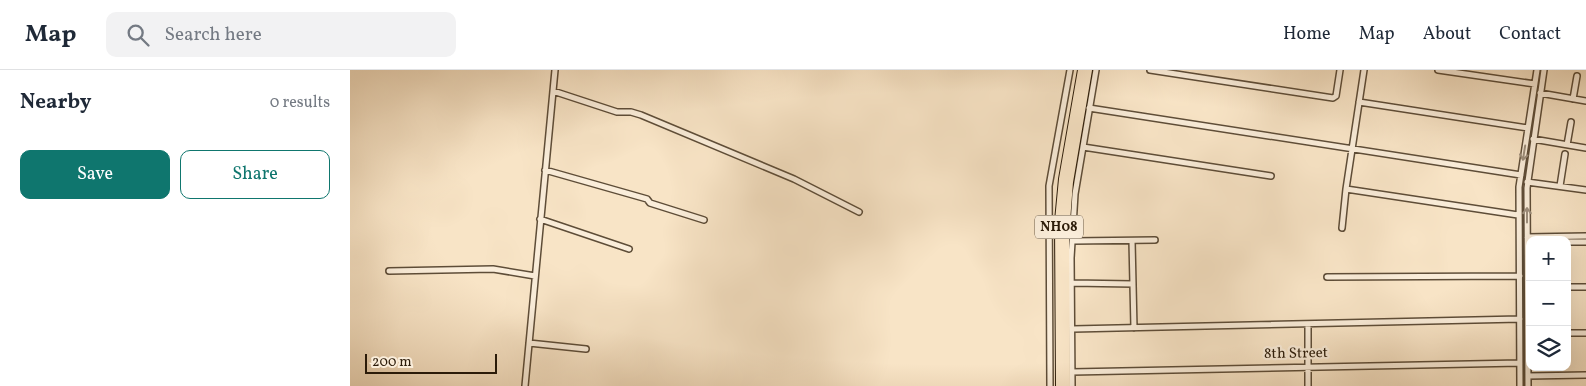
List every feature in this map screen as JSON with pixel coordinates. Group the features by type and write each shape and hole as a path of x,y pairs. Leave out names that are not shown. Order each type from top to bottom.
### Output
{"highway":[{"name":"NH08","path":"1060,386 1058,281 1062,185 1082,70"},
{"name":"NH08","path":"1066,386 1064,264 1067,208 1072,164 1088,70"},
{"path":"1049,243 1059,242"},
{"path":"1050,281 1058,281"}],"street":[{"path":"525,386 555,70"},
{"path":"1050,386 1049,186 1070,70"},
{"path":"1072,386 1072,283 1076,194 1096,70"},
{"path":"1150,70 1333,98 1336,96 1340,70"},
{"path":"1342,228 1364,70"},
{"path":"1438,70 1535,84"},
{"path":"1520,386 1519,188 1537,70"},
{"path":"1528,236 1526,188 1544,70"},
{"path":"1573,99 1577,76"},
{"path":"552,91 617,112 632,112 642,115 794,179 859,212"},
{"path":"1540,93 1586,101"},
{"path":"1359,102 1528,128"},
{"path":"1089,108 1521,175"},
{"path":"1567,145 1571,122"},
{"path":"1533,139 1586,148"},
{"path":"1083,147 1271,176"},
{"path":"1560,186 1565,154"},
{"path":"545,170 647,199 650,204 704,220"},
{"path":"1527,182 1586,190"},
{"path":"1519,188 1526,188"},
{"path":"1346,189 1518,215"},
{"path":"540,220 629,249"},
{"path":"1571,237 1586,236"},
{"path":"1073,240 1155,240"},
{"path":"1132,241 1134,328"},
{"path":"1571,242 1586,242"},
{"path":"389,270 493,269 535,276"},
{"path":"1327,277 1520,276"},
{"path":"1072,283 1133,284"},
{"path":"1571,288 1586,287"},
{"path":"1072,329 1520,320"},
{"path":"1308,324 1308,386"},
{"path":"1571,333 1586,333"},
{"path":"529,344 586,349"},
{"name":"8th Street","path":"1072,372 1520,363"},
{"path":"1528,371 1528,386"},
{"path":"1528,376 1586,375"}]}
